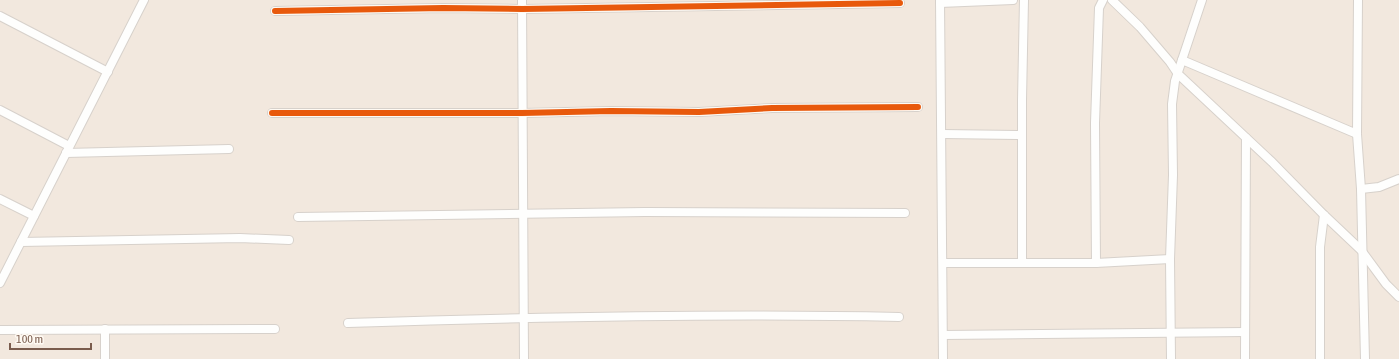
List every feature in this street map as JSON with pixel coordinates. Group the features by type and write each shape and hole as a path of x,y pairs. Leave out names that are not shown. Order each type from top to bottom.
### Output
{"street":[{"path":"0,283 144,0"},
{"path":"522,0 524,359"},
{"path":"943,359 940,1 1013,0"},
{"path":"1022,263 1024,0"},
{"path":"1096,263 1095,123 1099,8 1103,0"},
{"path":"1112,0 1140,28 1170,62 1178,74 1272,162 1361,250 1386,284 1399,297"},
{"path":"1171,359 1170,259 1173,176 1172,104 1182,60 1202,0"},
{"path":"1358,0 1357,134 1361,189 1361,250 1365,359"},
{"path":"275,11 900,3"},
{"path":"0,16 108,72"},
{"path":"1182,60 1357,134"},
{"path":"272,113 522,113 611,111 699,112 779,108 918,107"},
{"path":"0,110 68,149 229,148"},
{"path":"942,134 1022,135"},
{"path":"1245,359 1246,138"},
{"path":"1361,189 1379,187 1399,179"},
{"path":"0,199 34,216"},
{"path":"298,217 523,215 645,212 906,213"},
{"path":"1320,359 1320,247 1324,215"},
{"path":"21,242 240,238 289,240"},
{"path":"943,263 1096,263 1170,259"},
{"path":"348,323 524,318 808,315 899,317"},
{"path":"105,329 105,359"},
{"path":"0,330 275,329"},
{"path":"943,336 1245,332"}],"shaded area":[{"path":"0,0 1399,0 1399,359 0,359"}],"cycle path":[{"path":"275,11 900,3"},
{"path":"272,113 522,113 611,111 699,112 772,108 918,107"}]}
